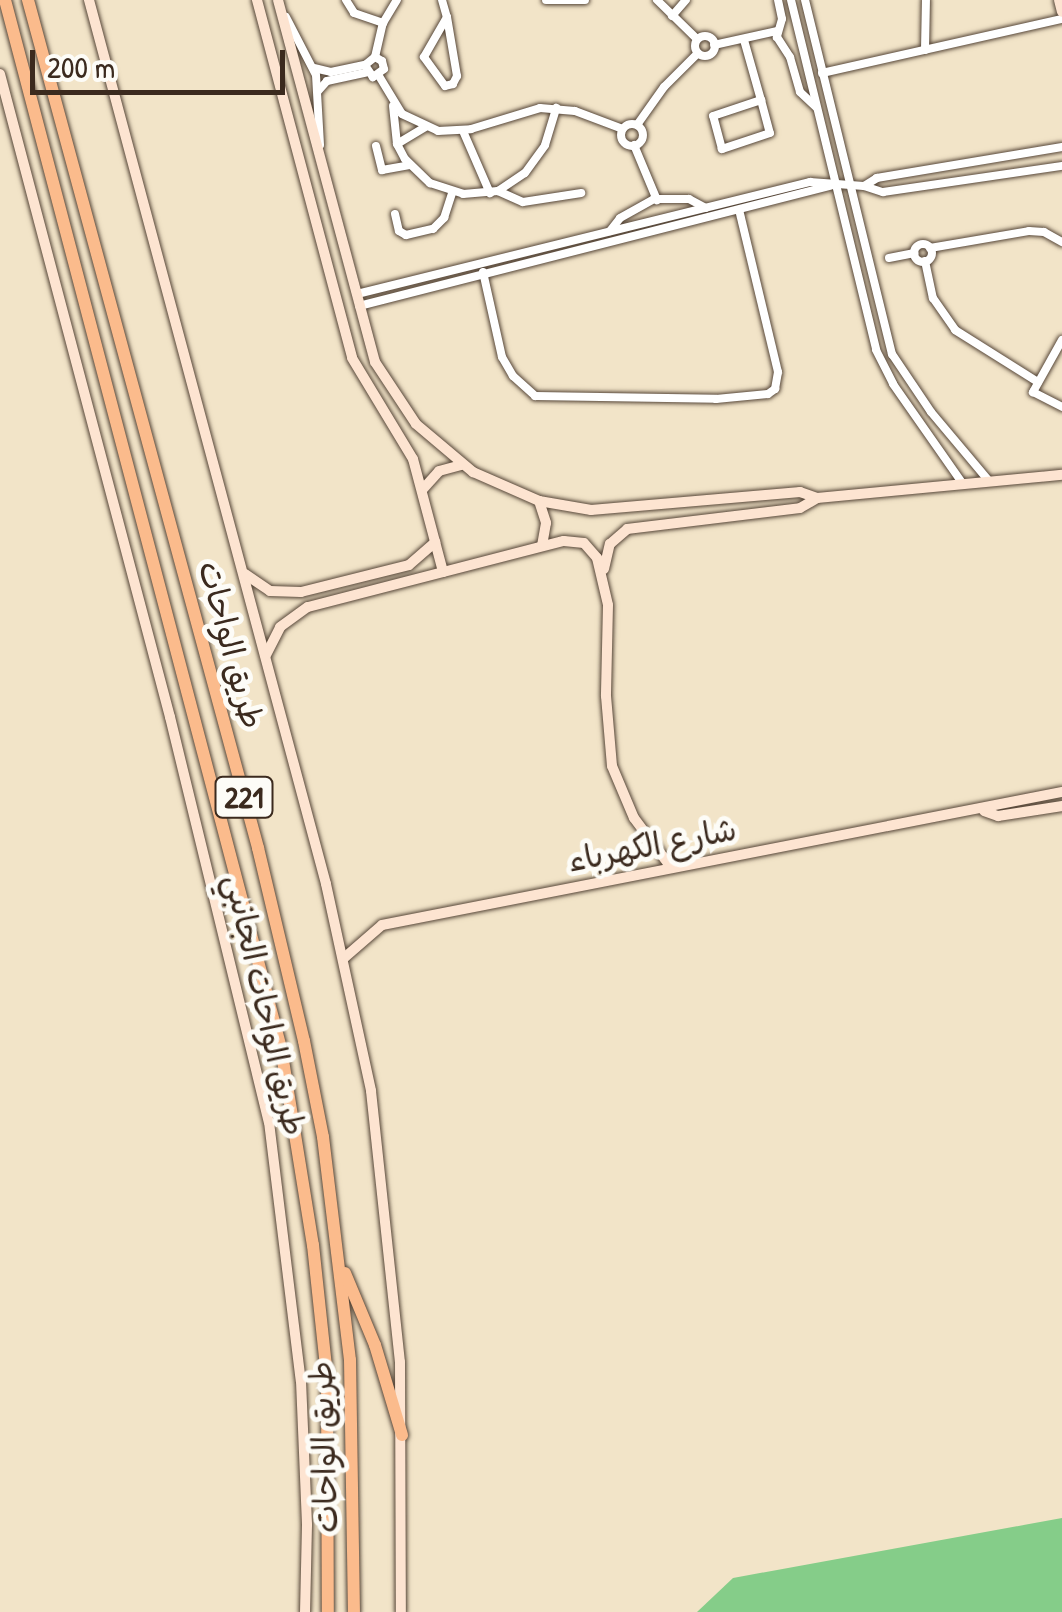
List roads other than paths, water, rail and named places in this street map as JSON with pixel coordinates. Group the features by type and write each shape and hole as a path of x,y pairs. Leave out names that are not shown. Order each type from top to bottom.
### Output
{"highway":[{"name":"طريق الواحات","path":"5,0 280,1048 306,1194 327,1375 328,1612"},
{"name":"طريق الواحات","path":"28,0 258,848 304,1041 338,1255 350,1360 354,1612"},
{"path":"338,1255 376,1345 402,1435"}],"street":[{"path":"89,0 266,656 344,958 372,1091 388,1218 402,1435 401,1612"},
{"path":"257,0 348,347 363,381 408,447 443,572"},
{"path":"346,0 354,13 382,23"},
{"path":"318,91 327,82 366,69 374,57 382,23 397,0"},
{"path":"442,0 447,17 457,76 453,84 445,86 424,57 447,17"},
{"path":"546,0 585,0"},
{"path":"394,106 425,127 462,130 523,110 556,108 623,129 636,125 664,87 698,53 697,39 656,0"},
{"path":"672,16 686,0"},
{"path":"698,53 709,55 714,46 776,31 782,23 778,0"},
{"path":"792,0 834,184 883,367 963,484"},
{"path":"804,0 892,354 931,412 989,481"},
{"path":"925,50 926,0"},
{"path":"822,73 1062,16 1059,0"},
{"path":"278,3 314,67 320,160"},
{"path":"278,3 374,362 406,413 463,465 539,501 607,510 800,492 817,498 1062,476"},
{"path":"776,31 790,56 800,92 816,106"},
{"path":"697,39 709,37 714,46"},
{"path":"756,38 780,43"},
{"path":"744,40 761,100 769,135 722,149 713,116 761,100"},
{"path":"804,56 817,53"},
{"path":"374,57 384,66 379,76"},
{"path":"314,67 325,73 366,69 379,76 394,106 397,144 410,166 430,183 452,192 494,192 523,202 581,193"},
{"name":"طريق الواحات الجانبي","path":"0,74 170,716 269,1122 301,1381 307,1525 304,1612"},
{"path":"494,192 538,160 556,108"},
{"path":"634,145 642,136 636,125"},
{"path":"397,144 425,127"},
{"path":"623,129 624,142 634,145"},
{"path":"462,130 494,192"},
{"path":"634,145 657,200"},
{"path":"376,146 382,170 410,166"},
{"path":"864,186 878,178 1062,147"},
{"path":"358,300 610,231 810,182 864,186 883,192 1062,166"},
{"path":"949,167 952,181"},
{"path":"647,181 647,202"},
{"path":"450,276 482,272 834,184"},
{"path":"395,214 402,234 433,229 448,210 452,192"},
{"path":"610,231 620,218 647,202 689,199 706,208"},
{"path":"482,272 502,357 525,390 535,396 716,400 768,394 775,389 778,372 739,210"},
{"path":"888,258 914,252 922,244 930,248 1029,231 1044,232 1062,242"},
{"path":"925,261 930,258 930,248"},
{"path":"914,252 925,261 934,298 955,330 1038,382"},
{"path":"1061,346 1038,382 1034,396 1062,407"},
{"path":"392,424 406,413"},
{"path":"422,489 439,470 463,465"},
{"path":"603,575 610,544 627,529 800,508 817,498"},
{"path":"539,501 546,523 542,546"},
{"path":"266,656 280,627 300,610 542,546 570,540 584,543 594,552 603,575 609,618 606,726 612,766 634,818 670,866"},
{"path":"242,571 270,590 301,592 409,566 436,542"},
{"name":"شارع الكهرباء","path":"344,958 382,924 670,866 984,811 995,803 1062,792"},
{"name":"شارع الكهرباء","path":"984,811 998,816 1062,806"}]}
